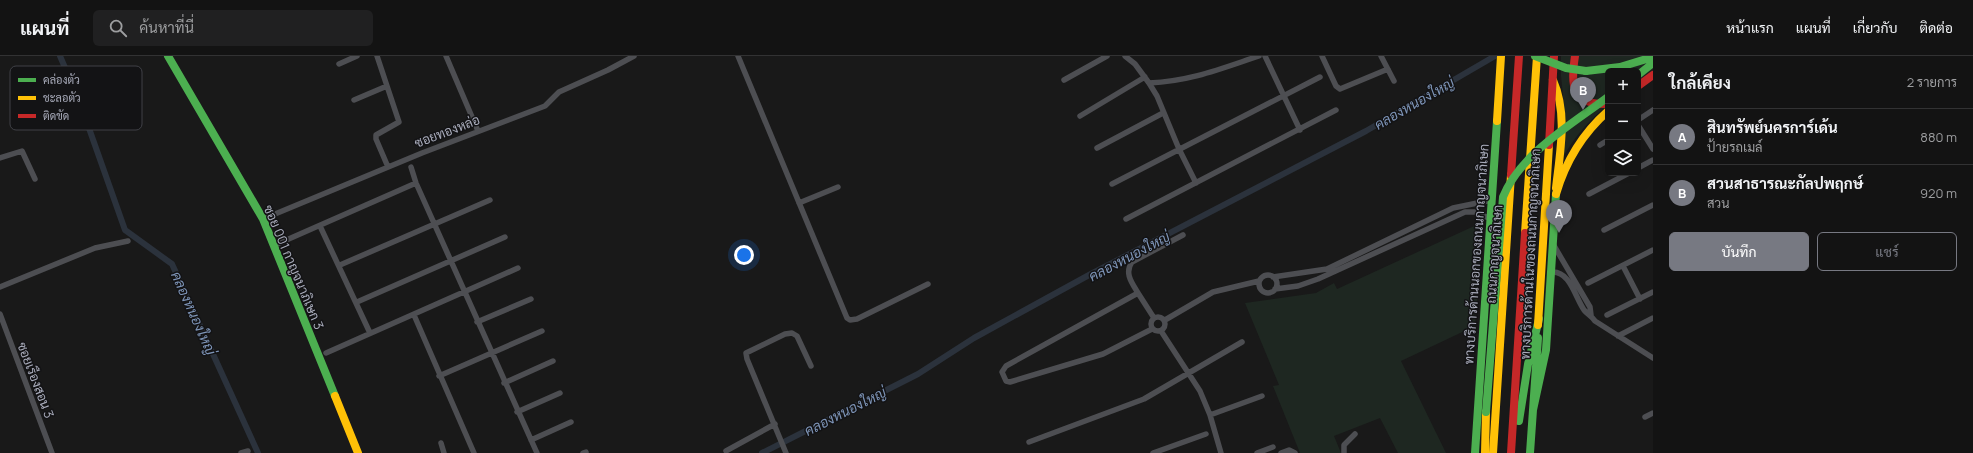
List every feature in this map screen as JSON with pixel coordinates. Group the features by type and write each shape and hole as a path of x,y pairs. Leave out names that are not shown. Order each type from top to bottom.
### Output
{"main road":[{"name":"ซอย 001 กาญจนาภิเษก 3","path":"168,56 263,219 275,245 358,453"},
{"name":"ทางบริการด้านนอกของถนนกาญจนาภิเษก","path":"1475,453 1501,56"},
{"name":"ถนนกาญจนาภิเษก","path":"1493,453 1519,56"},
{"path":"1511,453 1536,76 1536,56 1566,68 1586,70 1614,69 1632,65 1653,57"},
{"path":"1575,56 1573,68 1573,87 1580,98 1586,103 1596,106 1605,104"},
{"name":"ทางบริการด้านในของถนนกาญจนาภิเษก","path":"1530,453 1554,59"},
{"path":"1641,73 1653,63"},
{"path":"1641,84 1653,75"},
{"path":"1533,410 1546,350 1552,272 1561,104 1557,86 1553,79"},
{"path":"1484,451 1500,221 1503,197 1507,187 1520,167 1531,155 1605,99"},
{"path":"1556,194 1561,174 1572,151 1605,114"},
{"path":"1511,453 1517,432 1528,364 1539,319"}],"street":[{"path":"339,64 357,56"},
{"path":"377,56 399,122 376,135 388,167"},
{"path":"446,56 478,131"},
{"name":"ซอยทองหล่อ","path":"263,219 388,167 545,106 559,92 608,70 634,56"},
{"path":"738,56 847,318 850,320 857,319 928,284"},
{"path":"1064,80 1107,56"},
{"path":"1125,56 1149,83 1196,183"},
{"path":"1149,83 1196,78 1259,56"},
{"path":"1264,56 1300,130"},
{"path":"1322,56 1336,86 1340,89 1388,69"},
{"path":"1381,56 1394,81"},
{"path":"1080,116 1145,77"},
{"path":"1112,184 1320,77"},
{"path":"354,100 387,86"},
{"path":"1126,218 1300,130 1336,110"},
{"path":"1641,118 1653,110"},
{"path":"1097,148 1163,113"},
{"path":"1641,130 1653,150"},
{"path":"1600,145 1605,142"},
{"path":"0,158 22,151 35,179"},
{"path":"1641,166 1653,160"},
{"path":"411,167 416,183 477,322 537,453"},
{"path":"1589,194 1623,176"},
{"path":"275,245 416,183"},
{"path":"799,203 838,187"},
{"path":"340,265 490,200"},
{"path":"1259,281 1259,285 1263,291 1270,293 1275,289 1298,286 1415,231 1453,208 1492,200"},
{"path":"1604,230 1653,205"},
{"path":"1415,231 1442,224 1465,212 1475,212 1491,219"},
{"path":"320,226 340,265 370,333"},
{"path":"1154,318 1138,294 1129,276 1129,266 1132,262 1183,235"},
{"path":"357,302 505,237"},
{"path":"0,287 95,248 128,241"},
{"path":"1553,244 1590,307 1591,315"},
{"path":"1588,283 1653,250"},
{"path":"1622,266 1640,299"},
{"path":"326,353 518,268"},
{"path":"1165,320 1214,292 1259,281 1265,275 1273,277 1331,271"},
{"path":"1552,272 1559,272 1566,277 1578,302 1586,313 1591,315 1600,324 1653,358"},
{"path":"1273,277 1277,283 1275,289"},
{"path":"1607,315 1653,292"},
{"path":"1138,294 1006,366 1002,372 1006,381 1010,382 1103,354 1152,329"},
{"path":"477,322 530,300"},
{"name":"ซอยเรืองสอน 3","path":"0,314 52,453"},
{"path":"414,315 439,376 474,453"},
{"path":"1154,318 1161,317 1165,320"},
{"path":"1152,329 1151,324 1154,318"},
{"path":"1618,336 1653,318"},
{"path":"1152,329 1156,332 1162,331 1165,328 1165,320"},
{"path":"439,376 542,331"},
{"path":"1162,331 1189,373 1210,415 1221,453"},
{"path":"786,453 780,435 747,359 747,352 785,334 792,333 797,336 811,366"},
{"path":"1029,442 1144,399 1242,342"},
{"path":"504,383 553,361"},
{"path":"517,412 560,393"},
{"path":"1210,415 1262,396"},
{"path":"1645,417 1653,414"},
{"path":"531,440 571,422"},
{"path":"726,451 775,424"},
{"path":"1153,453 1206,434"},
{"path":"1344,453 1344,445 1355,434"},
{"path":"441,443 444,453"},
{"path":"1256,453 1273,447"},
{"path":"1281,453 1289,450 1295,453"},
{"path":"241,453 248,451"}],"shaded area":[{"path":"1561,56 1653,56 1653,70 1641,80 1641,68 1605,68 1605,108 1582,129 1562,159 1564,105 1561,76"},
{"path":"1483,222 1475,326 1401,361 1446,453 1398,453 1380,418 1334,436 1341,453 1300,453 1273,386 1279,385 1245,303 1316,293 1334,283 1337,289"}],"waterway":[{"name":"คลองหนองใหญ่","path":"60,56 64,66"},
{"name":"คลองหนองใหญ่","path":"762,453 918,374 974,338 1089,275 1366,131 1495,56"},
{"name":"คลองหนองใหญ่","path":"90,130 125,230 172,264 258,453"}],"traffic: fast":[{"path":"168,56 263,219 335,396"},
{"path":"1535,56 1566,68 1586,71"},
{"path":"1586,71 1620,67 1653,57"},
{"path":"1641,73 1653,63"},
{"path":"1486,412 1503,197 1511,181 1534,154 1563,129 1605,99"},
{"path":"1475,453 1497,121"},
{"path":"1533,410 1546,350 1556,194"},
{"path":"1519,421 1528,364 1539,319"},
{"path":"1530,453 1538,338"}],"traffic: slow":[{"path":"1497,121 1501,56"},
{"path":"1525,233 1537,56"},
{"path":"1553,80 1558,93 1562,120 1561,147 1556,188"},
{"path":"1556,194 1565,170 1576,148 1590,129 1605,114"},
{"path":"1538,325 1549,145"},
{"path":"1493,453 1511,175"},
{"path":"335,396 358,453"},
{"path":"1485,453 1486,412"}],"traffic: jam":[{"path":"1511,175 1519,56"},
{"path":"1549,145 1554,56"},
{"path":"1575,56 1573,77 1576,92 1580,97 1587,101 1605,104"},
{"path":"1641,84 1653,75"},
{"path":"1511,453 1525,233"}],"place":[{"name":"สวนสาธารณะกัลปพฤกษ์","path":"1583,110"},
{"name":"สินทรัพย์นครการ์เด้น","path":"1559,233"}]}
